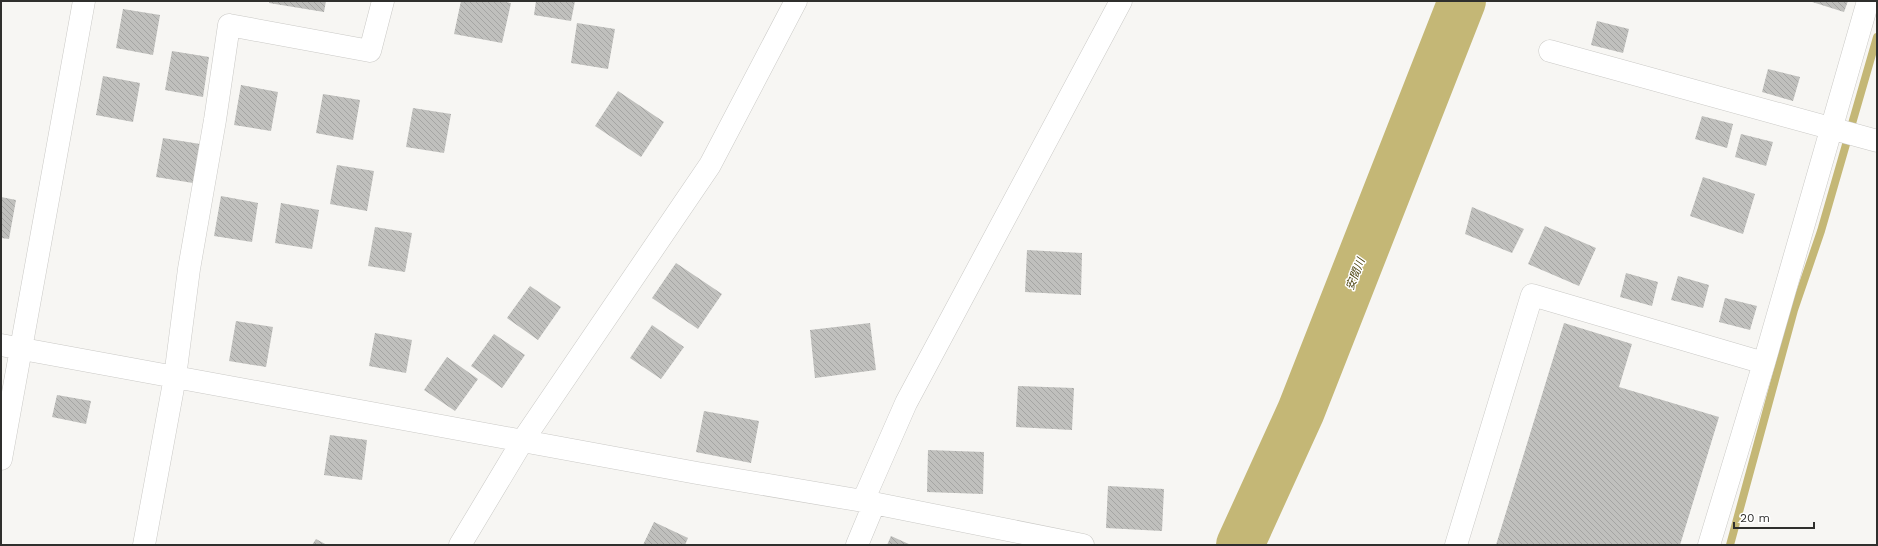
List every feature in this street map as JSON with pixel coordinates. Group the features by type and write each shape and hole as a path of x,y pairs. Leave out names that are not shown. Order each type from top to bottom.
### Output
{"street":[{"path":"1,459 11,347 84,1"},
{"path":"144,545 175,377 189,269 215,120 229,25 370,51 383,1"},
{"path":"460,545 523,440 710,165 796,1"},
{"path":"856,545 869,502 906,403 1117,1"},
{"path":"1709,545 1764,363 1851,134 1868,1"},
{"path":"1550,51 1851,134"},
{"path":"1456,545 1532,294 1764,363"},
{"path":"11,347 697,473 869,502 1083,545"}],"building":[{"path":"269,1 326,1 324,12 269,3"},
{"path":"461,1 501,1 511,3 502,43 454,34"},
{"path":"536,1 575,1 571,21 534,15"},
{"path":"1809,1 1848,1 1844,12"},
{"path":"123,9 160,15 153,55 116,48"},
{"path":"1597,21 1629,29 1623,53 1591,45"},
{"path":"577,23 615,29 608,69 571,63"},
{"path":"172,51 209,57 203,97 165,90"},
{"path":"1768,69 1800,77 1793,101 1762,92"},
{"path":"103,76 140,83 133,122 96,115"},
{"path":"241,85 278,92 271,131 234,125"},
{"path":"618,91 664,122 641,157 595,126"},
{"path":"323,94 360,100 353,140 316,133"},
{"path":"413,108 451,114 444,153 406,147"},
{"path":"1702,116 1733,124 1727,148 1695,139"},
{"path":"1741,134 1773,142 1766,166 1735,157"},
{"path":"163,138 200,144 193,183 156,177"},
{"path":"337,165 374,171 367,211 330,204"},
{"path":"1703,177 1755,194 1743,234 1690,216"},
{"path":"221,196 258,203 252,242 214,236"},
{"path":"1,197 16,200 9,239 1,238"},
{"path":"281,203 319,210 312,249 275,243"},
{"path":"1472,207 1524,229 1512,253 1465,234"},
{"path":"1545,226 1596,248 1579,286 1528,264"},
{"path":"375,227 412,233 405,272 368,266"},
{"path":"1027,250 1082,253 1081,295 1025,292"},
{"path":"676,263 722,294 698,329 652,298"},
{"path":"1626,273 1658,282 1652,306 1620,297"},
{"path":"1678,276 1709,285 1703,308 1671,300"},
{"path":"530,286 561,307 538,340 507,318"},
{"path":"1725,298 1757,306 1750,330 1719,322"},
{"path":"236,321 273,327 266,367 229,361"},
{"path":"870,323 876,370 815,378 810,330"},
{"path":"1564,323 1632,344 1619,387 1719,417 1680,545 1496,545"},
{"path":"652,325 684,347 661,379 630,358"},
{"path":"375,333 412,340 406,373 369,366"},
{"path":"494,334 525,355 502,388 471,366"},
{"path":"447,357 478,379 455,411 424,390"},
{"path":"1018,386 1074,388 1072,430 1016,427"},
{"path":"57,395 91,401 86,424 52,417"},
{"path":"704,411 759,421 751,463 696,452"},
{"path":"330,435 367,440 362,480 324,475"},
{"path":"928,450 984,452 983,494 927,492"},
{"path":"1108,486 1164,489 1162,531 1106,528"},
{"path":"654,522 688,538 685,545 643,545"},
{"path":"891,536 911,545 887,545"},
{"path":"316,539 327,545 312,545"}],"waterway":[{"name":"安間川","path":"1240,545 1301,411 1462,1"},
{"path":"1730,545 1794,310 1821,231 1877,37"}]}
